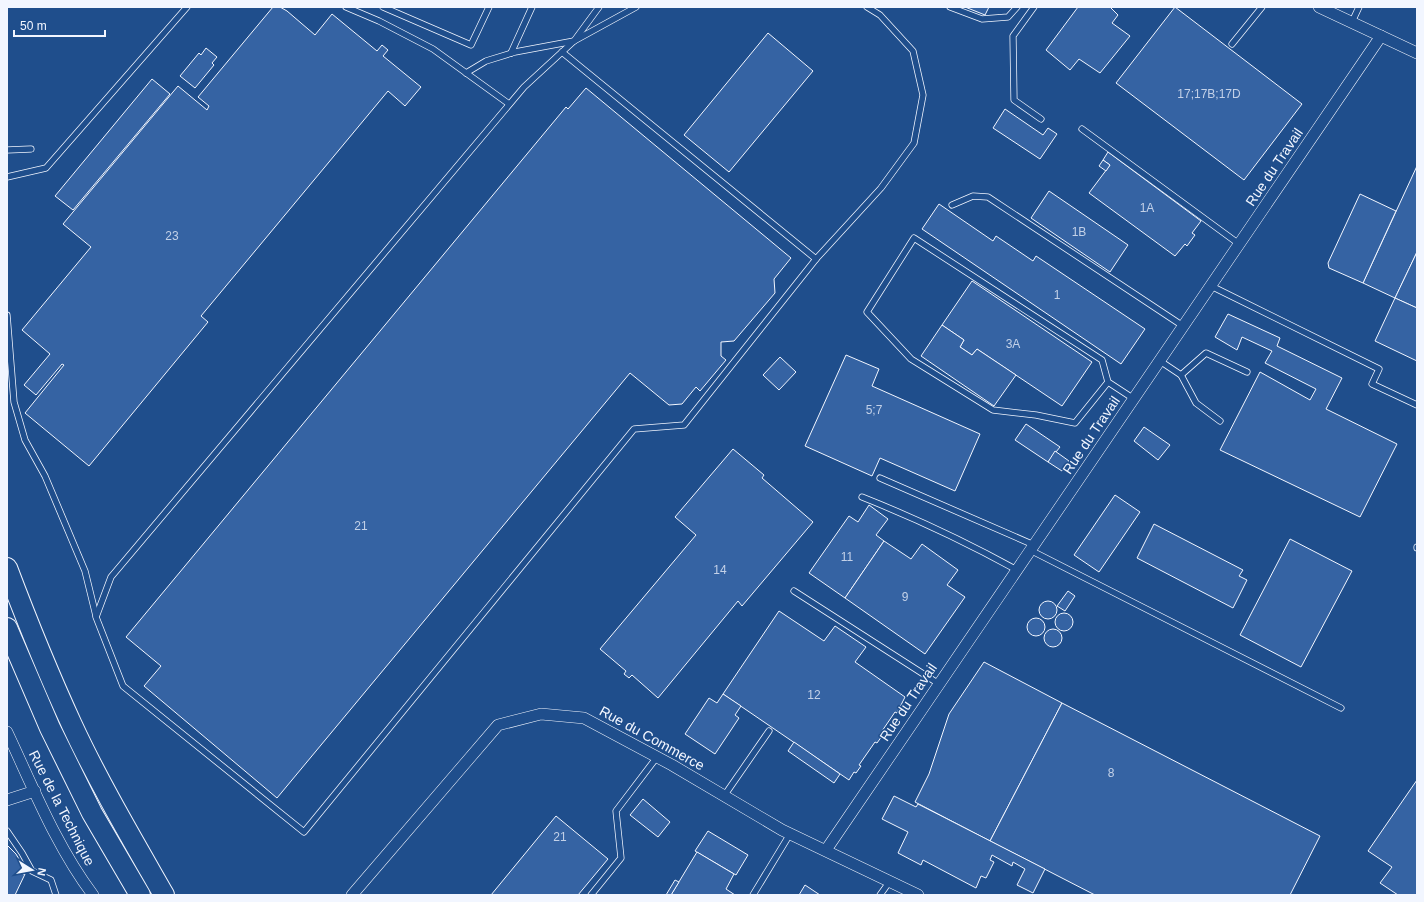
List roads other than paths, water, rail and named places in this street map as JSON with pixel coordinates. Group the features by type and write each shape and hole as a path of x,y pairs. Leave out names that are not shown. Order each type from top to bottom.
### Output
{"highway":[{"path":"7,568 36,644 72,726 111,802 164,895"},
{"path":"7,628 50,728 92,813 140,895"}],"street":[{"path":"1319,7 1417,53"},
{"name":"Rue du Travail","path":"826,850 1381,36"},
{"name":"Rue du Commerce","path":"352,895 498,725 542,714 584,718 657,757 790,834 890,881 910,893"},
{"name":"Rue de la Technique","path":"7,732 72,865 93,895"},
{"path":"7,800 35,791"}],"lane":[{"path":"7,177 46,168 187,7"},
{"path":"346,7 379,21 433,49 509,104"},
{"path":"383,7 471,45 489,7"},
{"path":"511,53 532,7"},
{"path":"96,617 111,577 509,104 524,87 574,41 599,7"},
{"path":"466,73 486,61 511,53 574,41 636,7"},
{"path":"7,315 14,402 25,440 45,476 86,571 96,617 123,686 304,832 634,429 684,425 816,259 881,188 914,143 923,95 913,51 880,15 867,7"},
{"path":"950,7 982,19 1008,17 1017,7"},
{"path":"1034,7 1013,36 1014,100 1041,119"},
{"path":"1232,44 1262,7"},
{"path":"1352,22 1359,7"},
{"path":"562,52 816,259"},
{"path":"1082,129 1239,244"},
{"path":"7,150 31,149"},
{"path":"952,205 974,196 988,197 1183,326"},
{"path":"1108,382 1074,423 1036,414 994,410 911,359 867,312 914,238 1102,360 1108,382 1134,399"},
{"path":"1211,286 1379,369 1372,384 1417,405"},
{"path":"1181,375 1206,353 1247,372"},
{"path":"1160,361 1181,375 1196,403 1220,421"},
{"path":"880,478 1032,547 1341,708"},
{"path":"862,497 970,544 1017,570"},
{"path":"794,591 939,684"},
{"path":"724,796 769,731"},
{"path":"591,895 621,858 616,811 657,757"},
{"path":"7,831 22,852 32,871 51,880 56,895"},
{"path":"753,895 790,834"},
{"path":"880,895 890,881"}]}
